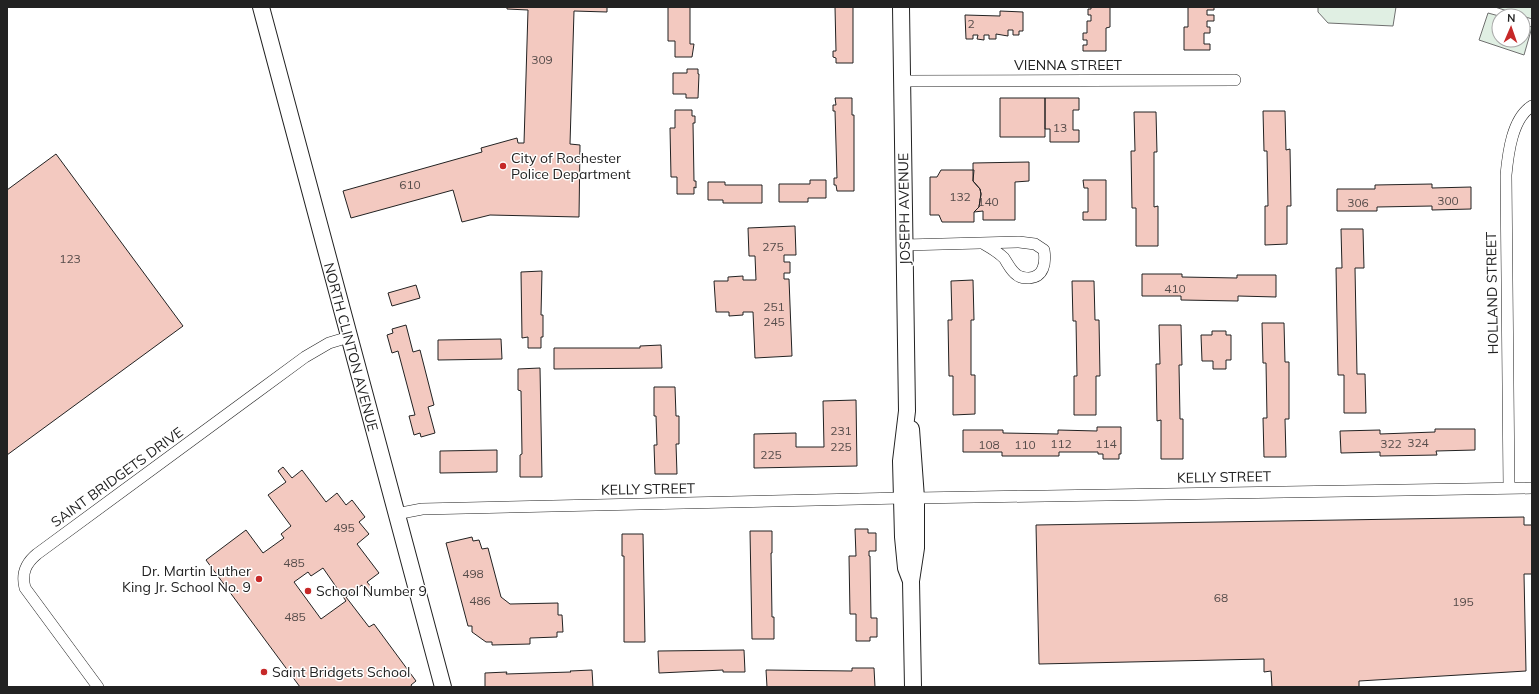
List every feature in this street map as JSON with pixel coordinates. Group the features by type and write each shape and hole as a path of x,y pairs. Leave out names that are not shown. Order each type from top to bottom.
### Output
{"main road":[{"name":"NORTH CLINTON AVENUE","path":"261,7 443,687"},
{"name":"JOSEPH AVENUE","path":"901,7 907,411 913,450 909,498 916,548 912,581 913,687"}],"street":[{"name":"VIENNA STREET","path":"902,81 1235,80"},
{"name":"HOLLAND STREET","path":"1509,488 1506,175 1509,149 1515,130 1523,114 1532,106"},
{"path":"905,245 1019,242 1035,244 1044,250 1046,260 1044,268 1039,275 1032,278 1023,278 1016,275 1002,256 984,244"},
{"name":"SAINT BRIDGETS DRIVE","path":"98,687 25,588 24,575 28,564 37,554 305,357 325,345 349,337"},
{"name":"KELLY STREET","path":"396,514 422,509 909,498 1532,488"}],"green space":[{"path":"1318,7 1396,7 1393,26 1328,23 1318,12"},
{"path":"1495,7 1532,7 1532,19 1531,8"},
{"path":"1488,13 1491,14 1491,44 1479,40"},
{"path":"1503,48 1526,48 1524,55"}],"building":[{"path":"507,7 607,7 607,12 574,11 570,144 580,145 579,217 490,215 462,222 453,190 351,218 343,191 482,152 481,148 517,138 518,143 524,143 528,10 507,9"},
{"path":"668,7 690,7 690,44 694,44 692,57 675,57 675,41 668,41"},
{"path":"835,7 853,7 853,63 836,63 836,58 833,57 833,51 836,51"},
{"path":"1091,7 1110,7 1110,27 1106,28 1106,51 1083,51 1083,45 1087,45 1087,40 1083,40 1083,33 1087,33 1087,21 1091,21 1091,15 1088,15 1088,9 1091,9"},
{"path":"1188,7 1214,7 1214,10 1207,10 1207,15 1214,15 1214,21 1207,21 1207,27 1210,27 1210,33 1204,33 1204,44 1210,44 1210,50 1184,50 1184,27 1188,27"},
{"path":"1000,11 1023,12 1023,31 1019,31 1019,35 1013,35 1013,30 1008,30 1008,36 996,34 996,39 989,39 989,35 984,35 984,40 977,39 978,35 973,35 973,39 966,39 965,15 1000,16"},
{"path":"687,69 698,69 698,98 686,98 686,94 673,94 673,73 687,73"},
{"path":"835,98 852,98 852,115 854,115 854,191 837,191 836,185 834,185 834,178 837,178 835,111 833,111 833,105 836,105"},
{"path":"1000,98 1045,98 1045,137 1000,137"},
{"path":"1045,98 1079,98 1079,110 1073,110 1073,130 1079,130 1079,142 1050,142 1050,129 1045,129"},
{"path":"675,110 692,110 692,116 695,116 695,123 693,123 694,181 696,181 696,188 694,187 694,194 677,194 677,177 671,177 670,128 675,128"},
{"path":"1263,111 1285,111 1286,150 1290,149 1291,206 1287,206 1287,244 1265,245 1265,206 1268,206 1267,151 1264,151"},
{"path":"1134,112 1156,112 1157,152 1154,152 1154,207 1158,206 1158,246 1136,246 1136,208 1132,208 1131,151 1135,151"},
{"path":"56,154 183,326 7,455 7,190"},
{"path":"1029,162 1029,181 1015,182 1015,220 983,220 983,211 974,212 979,207 981,194 980,189 973,181 973,163"},
{"path":"941,170 974,170 973,181 980,189 981,194 979,207 974,212 974,222 942,222 939,215 930,215 930,177 937,177"},
{"path":"810,180 826,180 826,198 808,198 808,202 779,202 779,184 810,184"},
{"path":"1083,180 1106,180 1106,220 1083,220 1083,212 1088,212 1088,188 1084,188"},
{"path":"708,182 725,182 725,185 762,185 762,203 723,203 723,200 708,200"},
{"path":"1432,184 1432,188 1471,187 1471,209 1432,210 1432,206 1377,207 1377,211 1337,211 1337,189 1375,189 1375,185"},
{"path":"795,226 796,255 784,255 784,262 790,262 790,273 784,273 784,279 789,279 792,356 755,358 753,312 743,312 743,315 729,316 729,312 716,312 714,281 728,281 728,277 743,276 743,280 756,280 755,256 749,256 748,228"},
{"path":"1341,229 1363,229 1364,268 1355,268 1357,374 1365,374 1366,413 1344,413 1344,375 1338,375 1336,268 1342,268"},
{"path":"542,271 541,315 543,315 543,337 541,337 541,348 528,348 528,337 522,338 521,272"},
{"path":"1142,274 1182,274 1182,277 1237,278 1237,275 1276,275 1276,297 1238,296 1238,301 1181,300 1181,296 1142,296"},
{"path":"973,280 974,320 971,320 971,375 975,375 975,414 953,415 953,376 949,376 948,320 952,320 951,281"},
{"path":"1072,281 1094,281 1095,320 1099,320 1100,376 1096,376 1096,415 1074,415 1074,376 1077,376 1076,321 1073,321"},
{"path":"416,285 420,298 392,306 388,293"},
{"path":"1262,323 1284,323 1285,362 1289,362 1289,419 1285,419 1286,457 1264,457 1263,418 1267,418 1266,363 1263,363"},
{"path":"406,325 413,352 420,350 434,405 428,407 435,433 421,437 420,433 414,435 409,416 415,415 398,351 392,353 387,335 393,333 392,329"},
{"path":"1159,325 1181,325 1182,365 1179,365 1180,419 1183,419 1183,459 1161,459 1161,420 1157,421 1156,364 1160,364"},
{"path":"1212,331 1226,331 1226,335 1231,335 1231,360 1226,360 1226,369 1213,369 1213,361 1202,361 1201,335 1212,335"},
{"path":"501,339 502,359 438,360 438,340"},
{"path":"661,345 662,368 554,369 554,348 640,348 640,346"},
{"path":"540,368 542,477 520,477 520,455 522,454 521,391 518,390 518,369"},
{"path":"654,387 675,387 676,416 679,416 679,444 676,444 677,474 655,474 654,445 657,445 656,416 654,416"},
{"path":"856,400 857,466 754,468 754,434 796,433 796,447 824,447 823,401"},
{"path":"1097,427 1121,427 1121,454 1119,454 1119,459 1103,459 1103,454 1098,454 1098,452 1059,452 1059,456 1002,456 1002,452 963,452 963,430 1003,430 1003,433 1058,434 1058,430 1097,431"},
{"path":"1435,429 1475,429 1475,450 1436,451 1437,455 1380,456 1380,452 1341,453 1340,431 1380,430 1380,434 1435,432"},
{"path":"497,450 497,472 440,473 440,451"},
{"name":"Dr. Martin Luther King Jr. School No. 9","path":"283,467 292,478 302,470 326,502 337,493 346,505 352,500 365,517 359,522 369,534 357,544 379,573 367,582 376,593 370,597 362,585 346,597 369,627 374,624 416,681 411,685 412,687 300,687 206,560 246,530 263,553 284,538 281,534 291,526 268,495 286,482 278,471","holes":["323,568 346,601 321,619 294,582 308,572 311,576"]},
{"path":"1524,517 1524,525 1532,525 1532,574 1524,574 1526,671 1359,681 1359,687 1272,687 1271,671 1264,672 1264,659 1039,664 1036,525"},
{"path":"855,529 868,529 868,533 876,533 876,551 869,551 869,556 871,618 877,618 877,637 870,637 870,641 856,641 856,614 850,614 849,556 856,556"},
{"path":"750,531 772,531 772,617 774,617 774,639 752,639"},
{"path":"622,534 643,534 645,642 624,642 624,556 622,556"},
{"path":"472,537 473,541 479,540 482,549 488,548 501,597 510,604 558,603 558,615 562,615 563,632 557,632 557,637 530,638 530,644 492,645 492,642 486,642 472,632 472,626 468,626 446,543"},
{"path":"744,650 745,672 723,672 723,670 659,673 658,651"},
{"path":"852,668 874,668 875,687 767,687 766,670 852,671"},
{"path":"592,670 593,687 485,687 485,673 507,672 506,674"}],"place":[{"name":"City of Rochester Police Department","path":"503,166"},
{"name":"Dr. Martin Luther King Jr. School No. 9","path":"259,579"},
{"name":"School Number 9","path":"308,591"},
{"name":"Saint Bridgets School","path":"264,672"}]}
